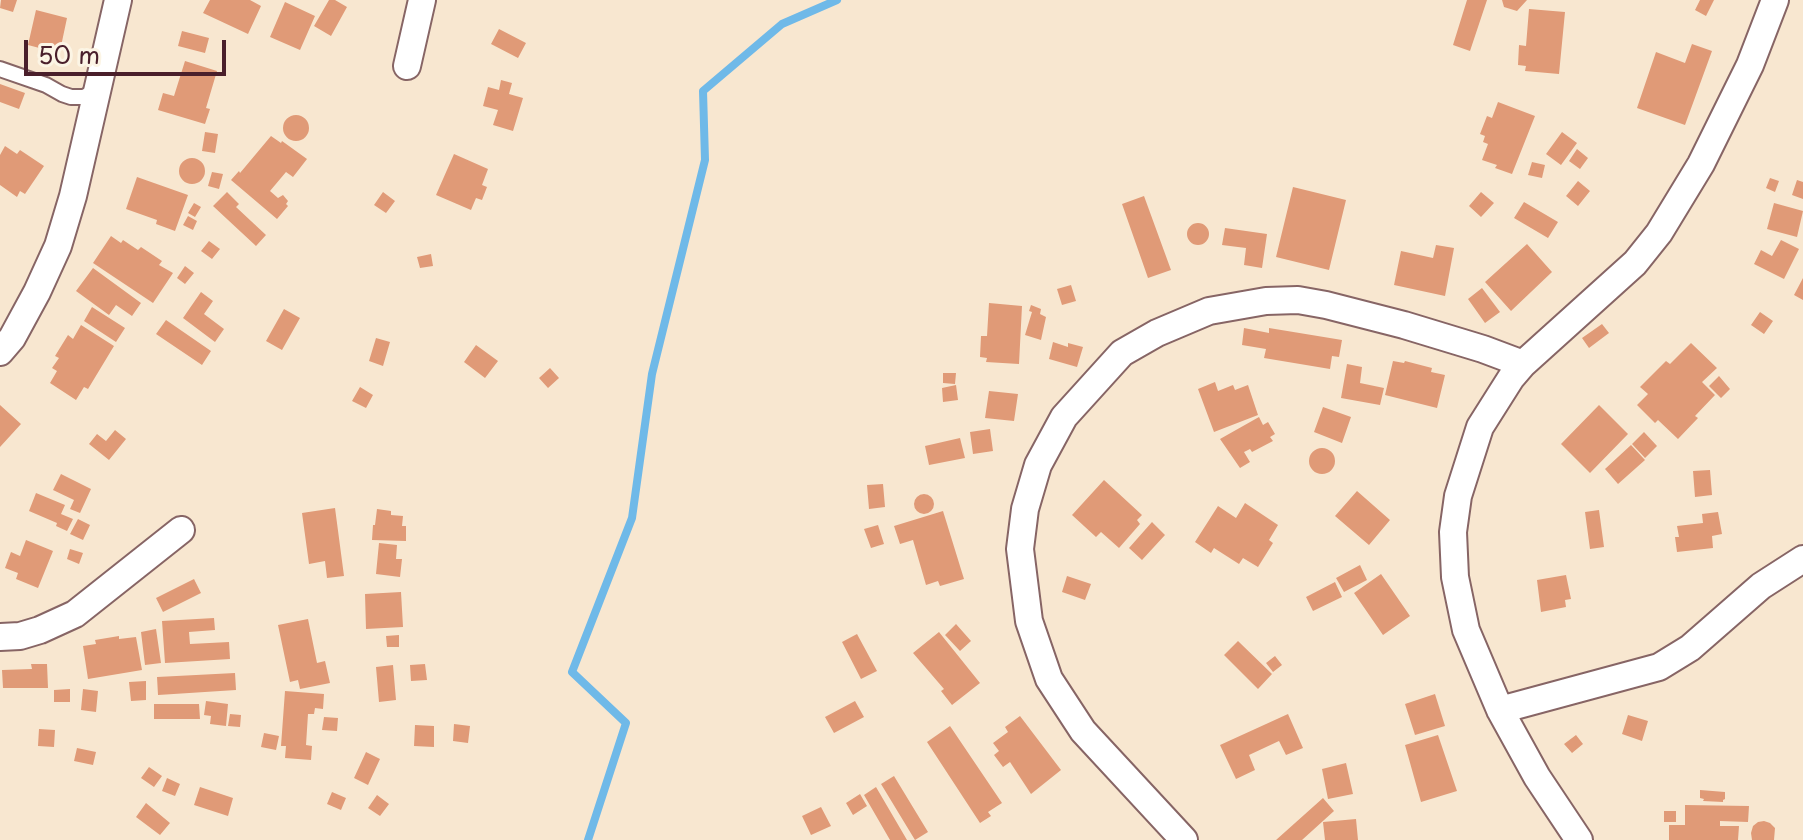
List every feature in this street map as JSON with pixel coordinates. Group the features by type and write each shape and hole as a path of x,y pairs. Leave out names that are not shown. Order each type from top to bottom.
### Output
{"street":[{"path":"0,352 12,338 58,246 73,196 118,0"},
{"path":"407,66 422,0"},
{"path":"1579,840 1537,777 1500,710 1466,630 1455,577 1453,532 1458,496 1480,427 1511,378 1635,263 1659,233 1701,164 1750,65 1775,0"},
{"path":"1184,840 1083,731 1049,679 1029,621 1020,549 1025,509 1038,465 1064,417 1122,353 1157,333 1209,311 1266,301 1298,300 1339,308 1483,349 1523,364"},
{"path":"0,637 20,636 40,630 75,614 181,530"},
{"path":"1500,710 1659,667 1690,648 1761,586 1803,559"}],"lane":[{"path":"0,69 71,97 84,97 98,90"}],"building":[{"path":"1,0 17,0 13,12 0,8"},
{"path":"210,0 250,0 261,6 248,34 203,13"},
{"path":"329,0 347,7 331,36 314,26"},
{"path":"1467,0 1487,0 1470,51 1453,45"},
{"path":"1502,0 1527,0 1517,11 1504,7"},
{"path":"1700,0 1714,0 1706,16 1695,10"},
{"path":"285,2 315,16 300,50 270,37"},
{"path":"1529,9 1565,12 1559,74 1525,71 1526,66 1518,65 1519,45 1526,46"},
{"path":"36,10 67,18 60,51 28,45"},
{"path":"499,29 526,43 518,58 491,44"},
{"path":"182,31 209,38 205,53 178,46"},
{"path":"1692,44 1712,51 1685,125 1637,108 1656,52 1685,63"},
{"path":"185,61 217,71 206,108 210,109 205,124 158,110 163,93 174,96"},
{"path":"501,80 512,83 509,94 523,98 513,131 493,125 498,110 483,106 488,87 499,90"},
{"path":"0,84 25,93 19,109 0,102"},
{"path":"1498,102 1535,116 1512,174 1482,160 1488,144 1483,142 1485,136 1480,134 1487,116 1492,118"},
{"path":"296,115 306,118 309,128 306,138 296,141 286,138 283,128 286,118"},
{"path":"205,132 218,134 215,153 202,151"},
{"path":"1562,132 1577,143 1561,165 1546,154"},
{"path":"271,136 307,159 293,177 286,172 270,191 278,198 283,195 288,201 288,206 277,219 231,180"},
{"path":"5,146 17,154 20,150 44,166 25,194 20,191 17,197 0,185 0,155"},
{"path":"1577,149 1588,158 1580,169 1569,161"},
{"path":"454,154 488,169 482,185 487,187 482,200 476,198 471,210 436,195"},
{"path":"192,158 201,162 205,171 201,180 192,184 183,180 179,171 183,162"},
{"path":"1532,162 1545,165 1542,178 1528,175"},
{"path":"212,172 223,174 219,189 208,186"},
{"path":"137,177 188,195 175,231 156,224 157,220 126,209"},
{"path":"1770,178 1779,181 1775,192 1766,188"},
{"path":"1797,180 1803,182 1803,199 1792,195"},
{"path":"1578,181 1590,191 1578,206 1566,196"},
{"path":"1293,187 1346,200 1329,270 1276,257"},
{"path":"227,192 239,204 236,207 266,235 256,246 213,206"},
{"path":"383,192 395,201 386,213 374,205"},
{"path":"1481,192 1494,203 1481,217 1469,206"},
{"path":"1144,196 1171,270 1148,278 1122,204"},
{"path":"1524,202 1558,222 1548,238 1514,218"},
{"path":"194,203 201,207 195,217 188,213"},
{"path":"1774,203 1803,211 1797,237 1767,229"},
{"path":"188,216 197,221 193,230 183,225"},
{"path":"1198,223 1206,226 1209,234 1206,242 1198,245 1190,242 1187,234 1190,226"},
{"path":"1225,228 1267,234 1262,268 1244,265 1246,248 1222,245"},
{"path":"111,236 138,250 141,247 162,261 159,265 173,273 153,303 93,263"},
{"path":"1781,240 1799,249 1784,279 1754,264 1761,250 1772,256"},
{"path":"209,241 220,249 212,259 201,251"},
{"path":"1527,244 1552,272 1511,311 1485,282"},
{"path":"1436,245 1454,248 1445,296 1394,285 1401,251 1433,258"},
{"path":"431,254 433,266 420,268 417,257"},
{"path":"185,266 194,273 185,284 177,278"},
{"path":"93,268 141,303 132,316 116,305 109,315 76,291"},
{"path":"1803,278 1803,300 1794,295"},
{"path":"1071,285 1076,301 1062,305 1057,289"},
{"path":"1482,288 1500,312 1485,323 1468,299"},
{"path":"201,292 213,301 204,314 224,329 215,342 183,318"},
{"path":"989,303 1022,306 1019,364 986,362 987,358 980,357 981,336 987,336"},
{"path":"1031,305 1041,309 1040,314 1046,317 1041,340 1025,335"},
{"path":"92,307 125,328 116,342 84,321"},
{"path":"284,309 300,318 282,350 266,341"},
{"path":"1760,312 1773,321 1764,334 1751,325"},
{"path":"166,320 211,351 202,365 156,334"},
{"path":"1602,324 1609,333 1589,348 1582,338"},
{"path":"81,325 114,346 88,389 84,387 76,400 50,383 57,371 52,368 59,358 55,356 68,335 73,339"},
{"path":"1244,328 1269,333 1269,328 1342,340 1339,357 1332,356 1330,369 1264,358 1266,349 1242,345"},
{"path":"376,338 390,342 383,366 369,361"},
{"path":"1053,342 1068,347 1068,343 1083,347 1077,367 1049,359"},
{"path":"1691,343 1717,368 1702,382 1715,395 1678,439 1637,405 1648,394 1640,387 1666,361 1670,364"},
{"path":"476,345 498,361 485,378 464,362"},
{"path":"1393,361 1432,368 1431,372 1445,375 1437,408 1385,395"},
{"path":"1347,364 1362,367 1360,383 1384,388 1380,405 1341,398"},
{"path":"550,368 559,378 548,388 539,378"},
{"path":"943,373 956,373 955,384 943,383"},
{"path":"1719,376 1730,389 1721,398 1709,386"},
{"path":"1215,382 1218,391 1233,385 1235,390 1248,385 1258,415 1214,432 1198,389"},
{"path":"956,385 958,400 943,402 942,388"},
{"path":"360,387 373,395 366,408 352,401"},
{"path":"989,391 1018,394 1014,421 985,418"},
{"path":"0,405 21,424 0,447"},
{"path":"1599,405 1628,434 1590,473 1561,444"},
{"path":"1323,407 1351,417 1342,443 1314,432"},
{"path":"1259,417 1263,425 1268,422 1275,434 1270,437 1273,441 1252,452 1250,449 1244,452 1250,462 1240,468 1220,439"},
{"path":"990,429 993,451 973,454 970,432"},
{"path":"115,430 126,439 109,460 89,444 97,434 106,441"},
{"path":"1644,432 1657,446 1645,458 1632,444"},
{"path":"960,438 965,458 929,465 925,446"},
{"path":"1631,445 1645,460 1618,484 1605,469"},
{"path":"1322,448 1331,452 1335,461 1331,470 1322,474 1313,470 1309,461 1313,452"},
{"path":"1710,470 1712,495 1695,497 1693,471"},
{"path":"61,474 91,489 80,513 70,509 74,500 53,490"},
{"path":"1104,480 1142,515 1137,520 1140,524 1119,548 1101,532 1096,537 1072,515"},
{"path":"883,484 885,507 869,509 867,485"},
{"path":"1357,491 1390,520 1369,545 1335,516"},
{"path":"36,493 65,505 61,514 73,519 67,531 56,526 57,523 29,511"},
{"path":"924,494 931,497 934,504 931,511 924,514 917,511 914,504 917,497"},
{"path":"1245,503 1278,525 1269,540 1273,543 1258,567 1243,558 1239,564 1214,548 1211,553 1195,542 1218,506 1236,518"},
{"path":"335,508 344,576 327,578 325,561 309,564 302,513"},
{"path":"377,509 403,516 406,541 372,540"},
{"path":"1599,510 1604,547 1590,549 1585,512"},
{"path":"943,511 964,579 940,586 938,581 926,585 913,540 900,544 894,526"},
{"path":"1718,512 1722,534 1712,536 1713,548 1677,552 1677,526 1703,523 1702,514"},
{"path":"78,519 90,525 83,540 70,534"},
{"path":"1152,522 1165,535 1142,560 1129,548"},
{"path":"878,525 884,544 871,548 864,529"},
{"path":"26,540 53,551 38,588 16,579 18,573 5,568 11,552 20,556"},
{"path":"379,543 397,545 396,559 402,559 400,577 376,574"},
{"path":"70,549 83,553 79,564 67,559"},
{"path":"1360,565 1367,580 1344,592 1336,578"},
{"path":"1381,574 1410,616 1383,635 1354,593"},
{"path":"1566,575 1571,599 1565,600 1566,607 1541,612 1537,580"},
{"path":"1067,576 1091,584 1085,600 1062,592"},
{"path":"194,579 201,593 163,612 156,598"},
{"path":"1335,582 1342,597 1313,611 1306,597"},
{"path":"401,592 403,627 366,629 365,594"},
{"path":"214,618 215,630 189,632 190,644 229,642 230,659 165,663 162,621"},
{"path":"308,619 317,663 325,661 330,683 300,689 298,680 290,682 278,625"},
{"path":"956,624 971,641 960,651 945,635"},
{"path":"156,629 161,663 145,665 141,632"},
{"path":"939,632 980,683 952,705 941,691 944,689 913,653"},
{"path":"857,634 877,671 861,679 842,642"},
{"path":"399,635 399,647 387,647 386,636"},
{"path":"119,636 119,639 136,637 142,670 88,679 83,646 96,644 95,640"},
{"path":"1238,641 1272,674 1258,689 1224,655"},
{"path":"1275,656 1282,665 1273,672 1266,663"},
{"path":"31,664 47,664 48,688 3,688 2,670 32,669"},
{"path":"425,664 427,680 411,681 410,665"},
{"path":"393,665 396,700 379,702 376,667"},
{"path":"235,673 236,690 158,695 157,677"},
{"path":"146,681 146,700 131,701 129,682"},
{"path":"70,689 70,702 54,702 54,690"},
{"path":"83,689 98,691 96,712 81,710"},
{"path":"285,691 324,694 323,709 315,708 314,714 308,714 306,745 312,746 311,760 285,758 286,746 281,746"},
{"path":"1435,694 1445,726 1415,735 1405,704"},
{"path":"206,701 228,704 226,726 210,724 211,716 204,715"},
{"path":"855,701 864,717 834,733 825,717"},
{"path":"154,704 199,704 200,719 154,719"},
{"path":"230,714 241,715 240,727 228,726"},
{"path":"1288,714 1303,748 1286,755 1279,741 1249,755 1255,770 1236,779 1220,745"},
{"path":"1628,715 1648,721 1642,741 1622,734"},
{"path":"1020,716 1061,770 1031,794 1010,762 1003,767 994,755 999,751 993,743 1008,732 1005,727"},
{"path":"324,717 338,718 337,731 322,730"},
{"path":"454,724 470,726 468,743 453,741"},
{"path":"415,725 434,726 434,747 414,746"},
{"path":"950,726 1002,803 988,812 991,816 980,823 927,742"},
{"path":"39,729 55,730 54,747 38,746"},
{"path":"264,733 279,736 276,750 261,747"},
{"path":"1438,735 1457,791 1421,802 1405,745"},
{"path":"1576,735 1583,744 1572,753 1564,744"},
{"path":"77,748 96,752 93,765 74,761"},
{"path":"366,752 380,759 368,785 354,778"},
{"path":"1346,763 1353,794 1328,799 1322,769"},
{"path":"149,767 162,776 154,787 141,778"},
{"path":"894,776 928,832 915,840 881,784"},
{"path":"167,778 180,784 175,796 162,791"},
{"path":"200,787 233,798 228,816 194,805"},
{"path":"876,787 907,840 890,840 864,795"},
{"path":"1700,790 1725,792 1725,799 1723,802 1703,801"},
{"path":"332,792 346,798 341,810 327,804"},
{"path":"860,794 867,806 853,815 846,803"},
{"path":"377,795 389,804 380,816 368,808"},
{"path":"1323,798 1334,811 1302,840 1276,840"},
{"path":"146,803 170,823 160,835 136,817"},
{"path":"1685,805 1749,806 1748,822 1720,821 1720,826 1739,826 1738,840 1669,840 1669,825 1685,825"},
{"path":"821,807 831,826 811,835 802,816"},
{"path":"1664,811 1676,811 1676,822 1664,822"},
{"path":"1356,819 1358,840 1325,840 1323,822"},
{"path":"1764,821 1775,828 1774,840 1752,840 1753,826"}],"waterway":[{"path":"588,840 626,723 572,672 632,518 652,374 705,160 703,91 782,24 837,0"}]}
